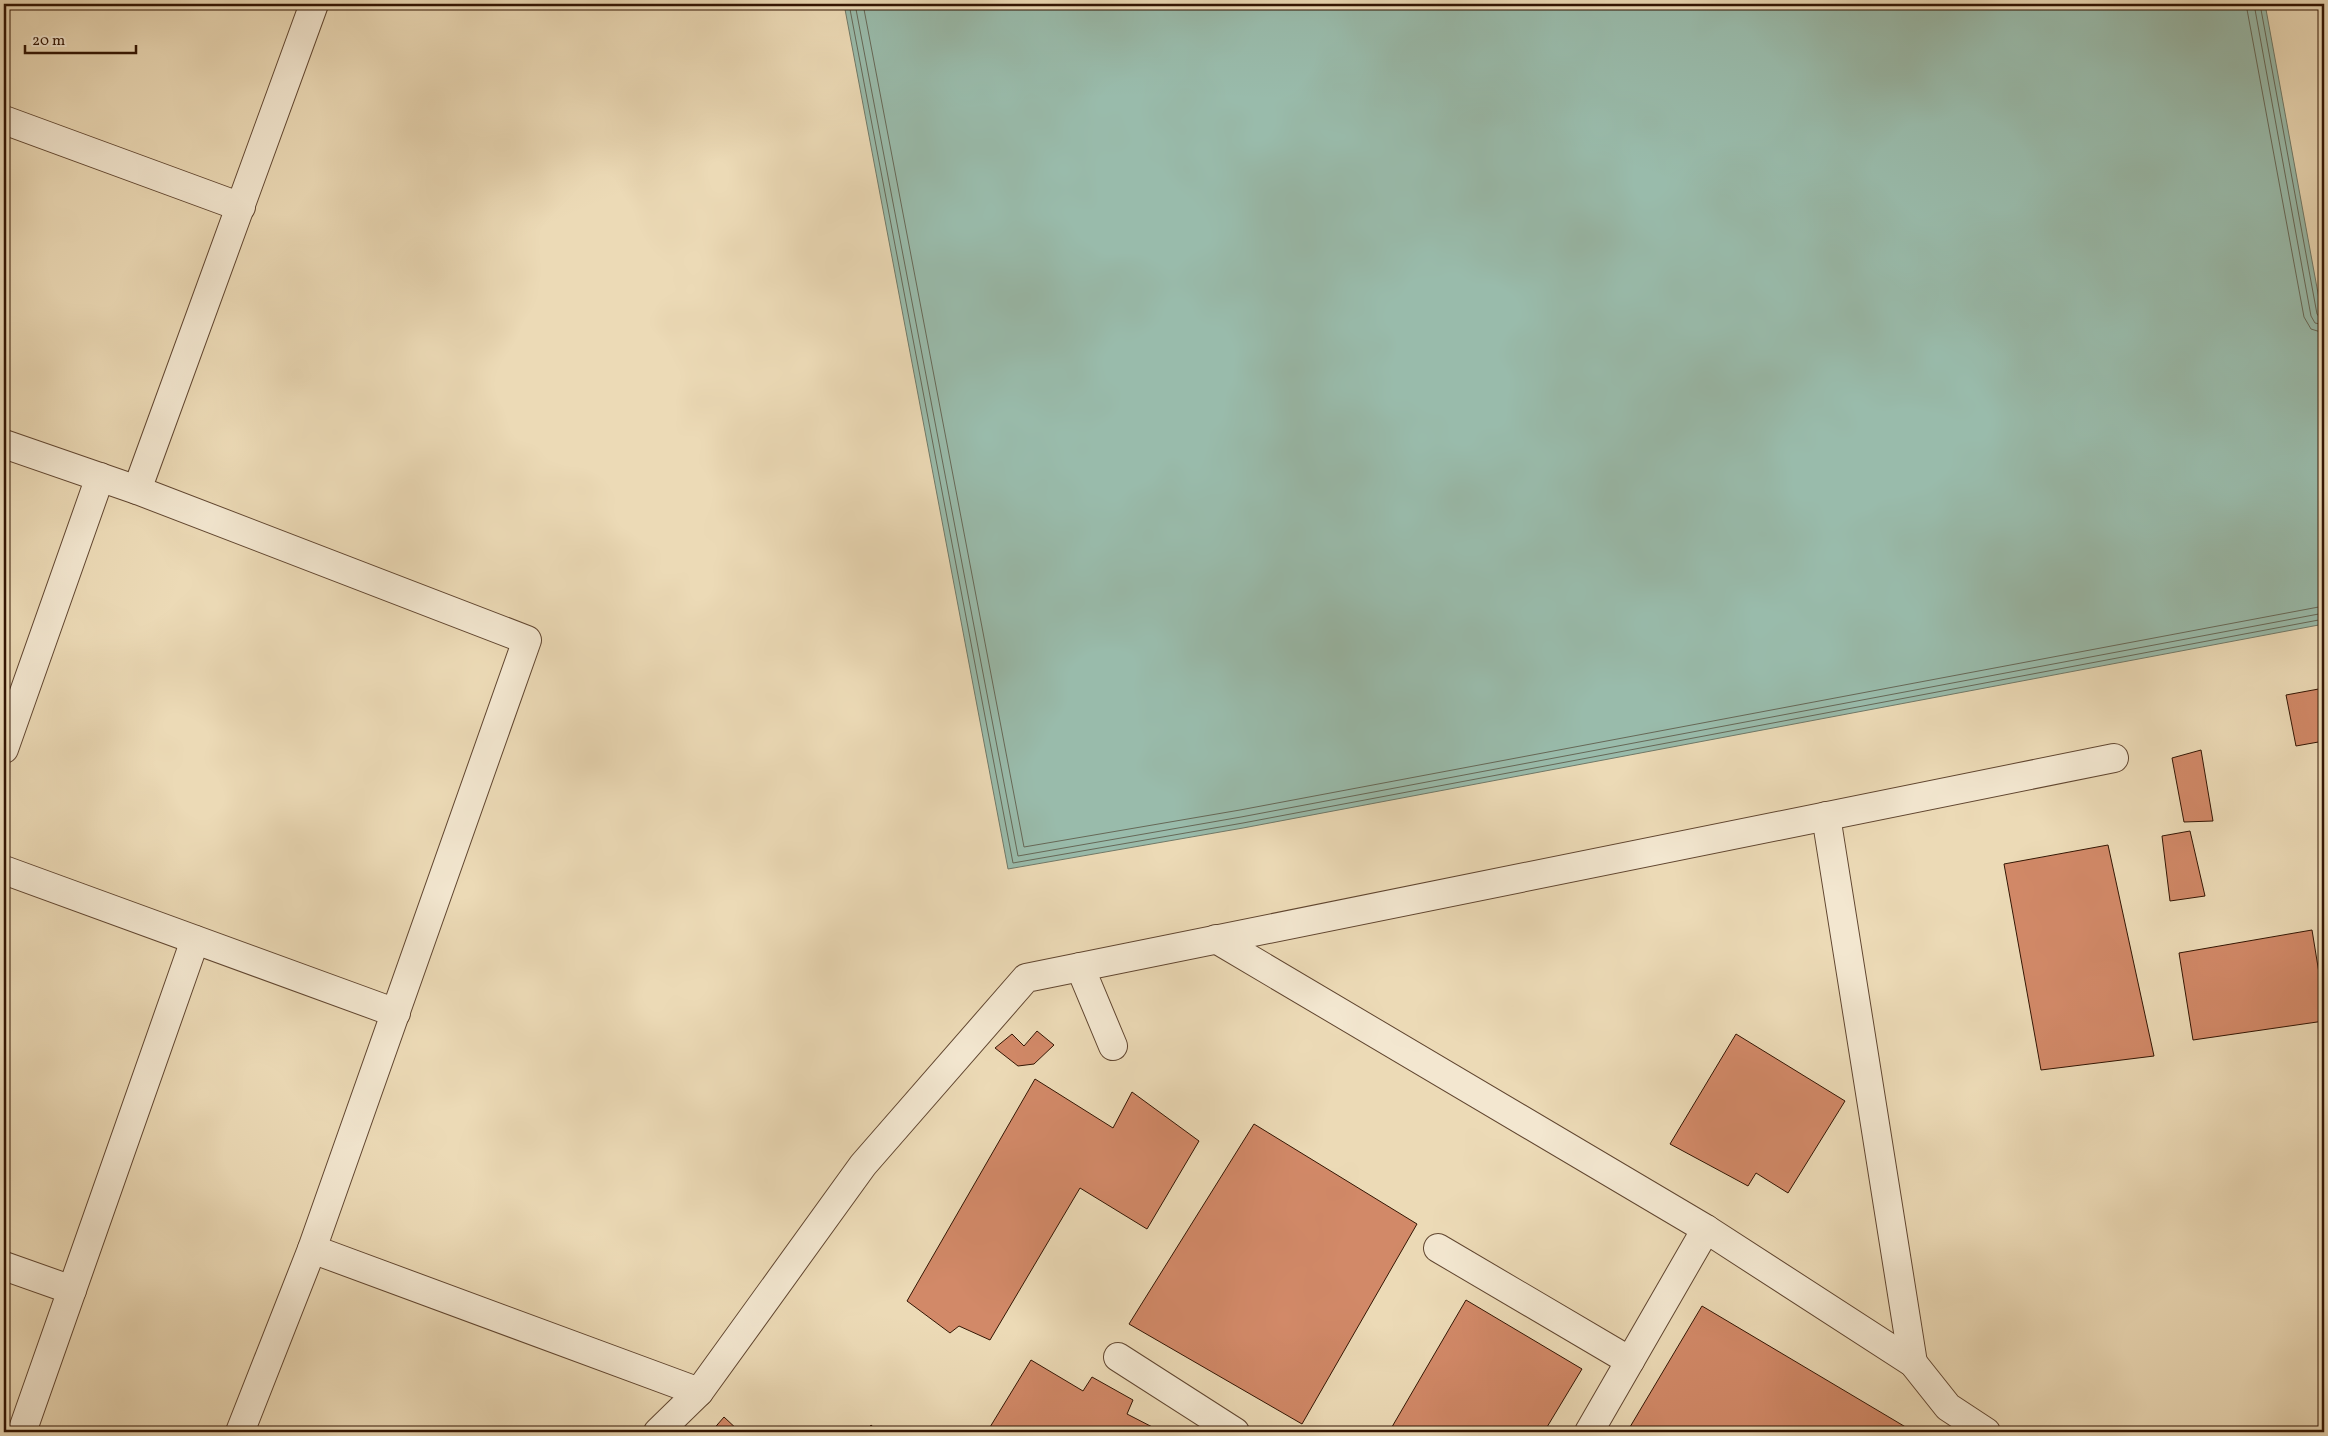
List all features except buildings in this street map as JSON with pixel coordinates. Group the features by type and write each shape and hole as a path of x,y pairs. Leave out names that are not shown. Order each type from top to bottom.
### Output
{"street":[{"path":"137,490 314,4"},
{"path":"4,120 240,207"},
{"path":"4,444 137,490 527,640 312,1249 240,1432"},
{"path":"4,749 100,477"},
{"path":"658,1432 699,1392 863,1165 1026,978 2114,758"},
{"path":"1826,816 1913,1363"},
{"path":"4,870 396,1013"},
{"path":"1216,939 1706,1229 1913,1363 1948,1407 1986,1432"},
{"path":"22,1432 195,940"},
{"path":"1080,967 1113,1046"},
{"path":"1589,1432 1706,1229"},
{"path":"1438,1248 1630,1361"},
{"path":"312,1249 699,1392"},
{"path":"4,1266 72,1290"},
{"path":"1118,1357 1235,1432"}],"water":[{"path":"844,4 2265,4 2324,326 2324,624 1243,828 1008,869"}]}
